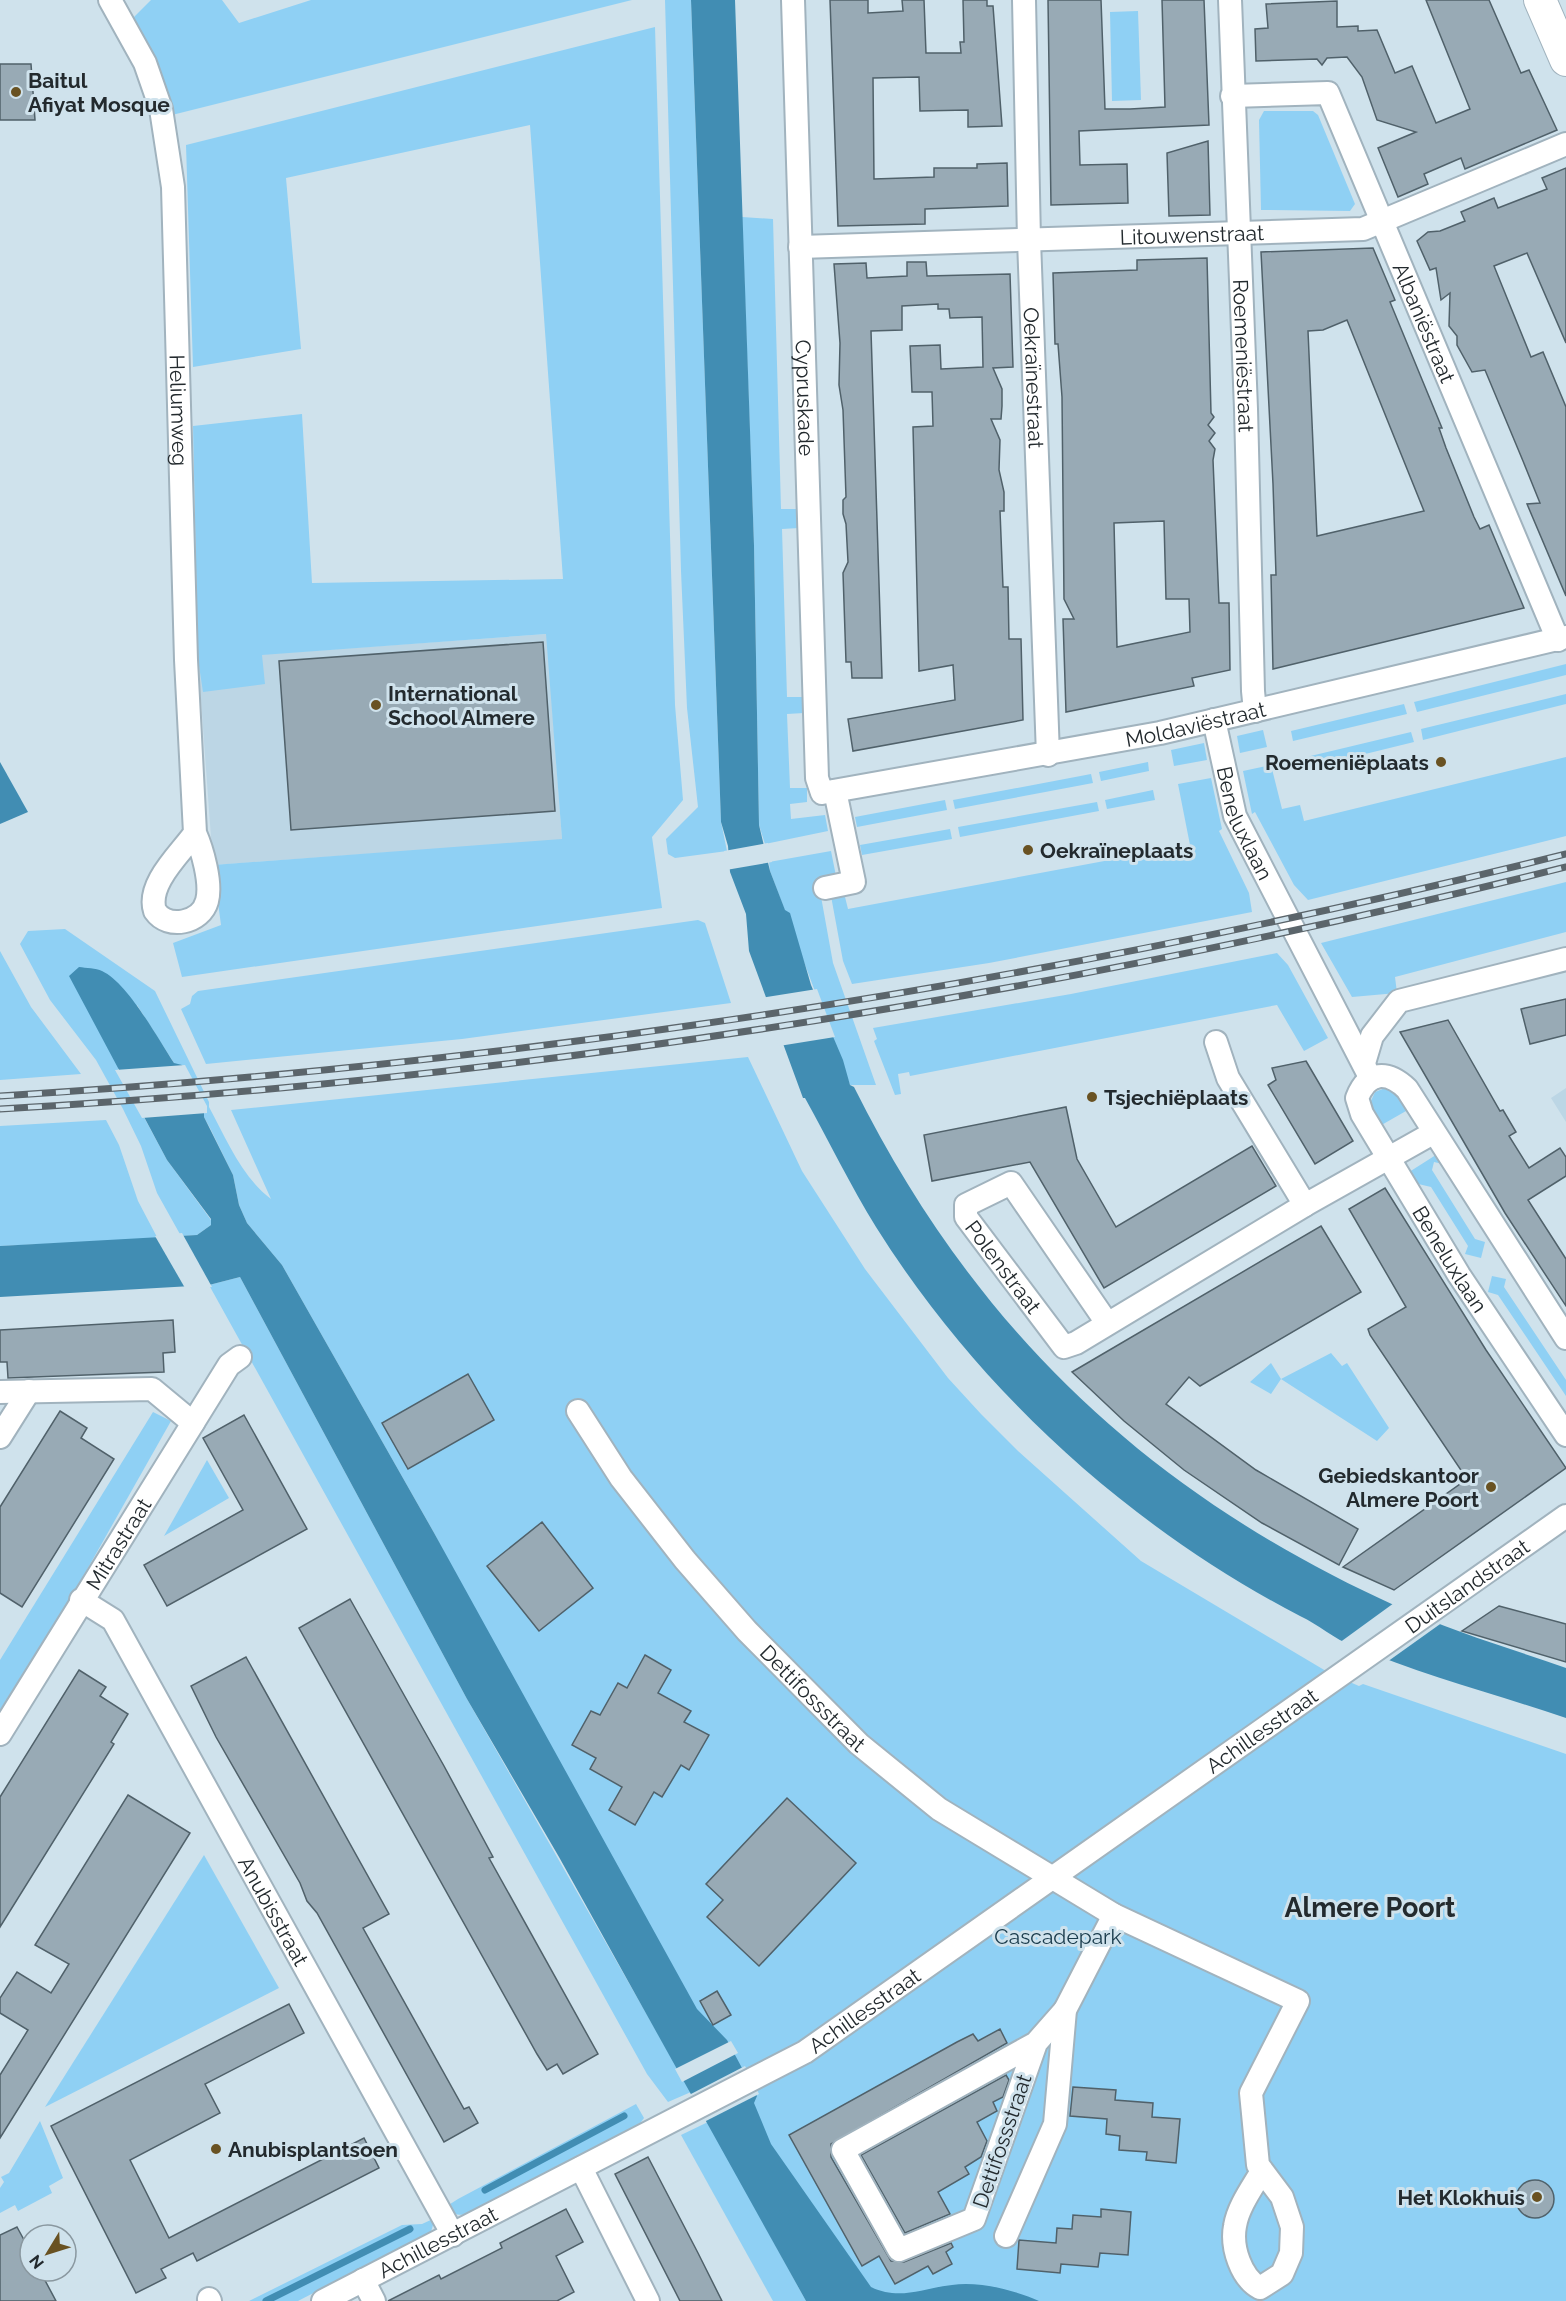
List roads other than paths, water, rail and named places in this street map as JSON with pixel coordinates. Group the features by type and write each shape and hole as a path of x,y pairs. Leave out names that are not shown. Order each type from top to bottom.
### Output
{"street":[{"name":"Heliumweg","path":"110,0 145,63 161,109 173,187 186,660 195,833"},
{"name":"Cypruskade","path":"793,0 817,778 829,792"},
{"name":"Oekraïnestraat","path":"1024,0 1029,240 1048,755"},
{"name":"Roemeniëstraat","path":"1230,0 1256,711"},
{"path":"1540,0 1566,60"},
{"name":"Albaniëstraat","path":"1232,96 1328,93 1562,639"},
{"name":"Litouwenstraat","path":"800,247 1363,229 1566,144"},
{"name":"Moldaviëstraat","path":"829,792 1048,755 1256,711 1562,639"},
{"name":"Beneluxlaan","path":"1214,720 1235,816 1368,1071 1365,1084 1357,1098 1362,1114 1459,1275 1566,1435"},
{"path":"825,888 854,882 829,792"},
{"path":"1566,959 1399,1001 1372,1036 1368,1071 1379,1076 1395,1077 1407,1089 1566,1338"},
{"path":"1216,1042 1228,1078 1305,1205"},
{"name":"Polenstraat","path":"1107,1323 1011,1183 966,1205 966,1217 1064,1347 1076,1343 1305,1205 1433,1133"},
{"name":"Mitrastraat","path":"0,1734 81,1600 229,1365 240,1357"},
{"path":"0,1392 152,1389 193,1423"},
{"path":"0,1437 29,1391"},
{"name":"Dettifossstraat","path":"578,1411 621,1478 685,1560 747,1631 859,1744 939,1809 1114,1915 1298,2001 1251,2093 1253,2133 1258,2165 1262,2171"},
{"name":"Duitslandstraat","path":"1366,1656 1566,1516"},
{"name":"Anubisstraat","path":"81,1600 113,1620 453,2235"},
{"name":"Achillesstraat","path":"323,2301 805,2052 1366,1656"},
{"name":"Dettifossstraat","path":"1036,2043 974,2219 899,2250 843,2150 1036,2043 1065,2010 1114,1915"},
{"name":"Dettifossstraat","path":"1006,2236 1054,2124 1065,2010"},
{"path":"581,2168 648,2301"},
{"path":"363,2280 374,2301"}],"waterway":[{"path":"485,2190 624,2116"},
{"path":"266,2301 410,2229"}],"railway":[{"path":"0,1096 198,1082 396,1063 592,1039 789,1011 984,978 1179,941 1373,900 1566,854"},
{"path":"0,1109 198,1095 396,1077 593,1053 789,1025 985,992 1179,955 1373,913 1566,867"}],"place":[{"name":"Baitul Afiyat Mosque","path":"16,92"},
{"name":"International School Almere","path":"376,705"},
{"name":"Roemeniëplaats","path":"1441,762"},
{"name":"Oekraïneplaats","path":"1028,850"},
{"name":"Tsjechiëplaats","path":"1092,1097"},
{"name":"Gebiedskantoor Almere Poort","path":"1491,1487"},
{"name":"Anubisplantsoen","path":"216,2149"},
{"name":"Het Klokhuis","path":"1537,2197"}],"district":[{"name":"Almere Poort","path":"1370,1907"}],"park label":[{"name":"Cascadepark","path":"1058,1936"}]}
